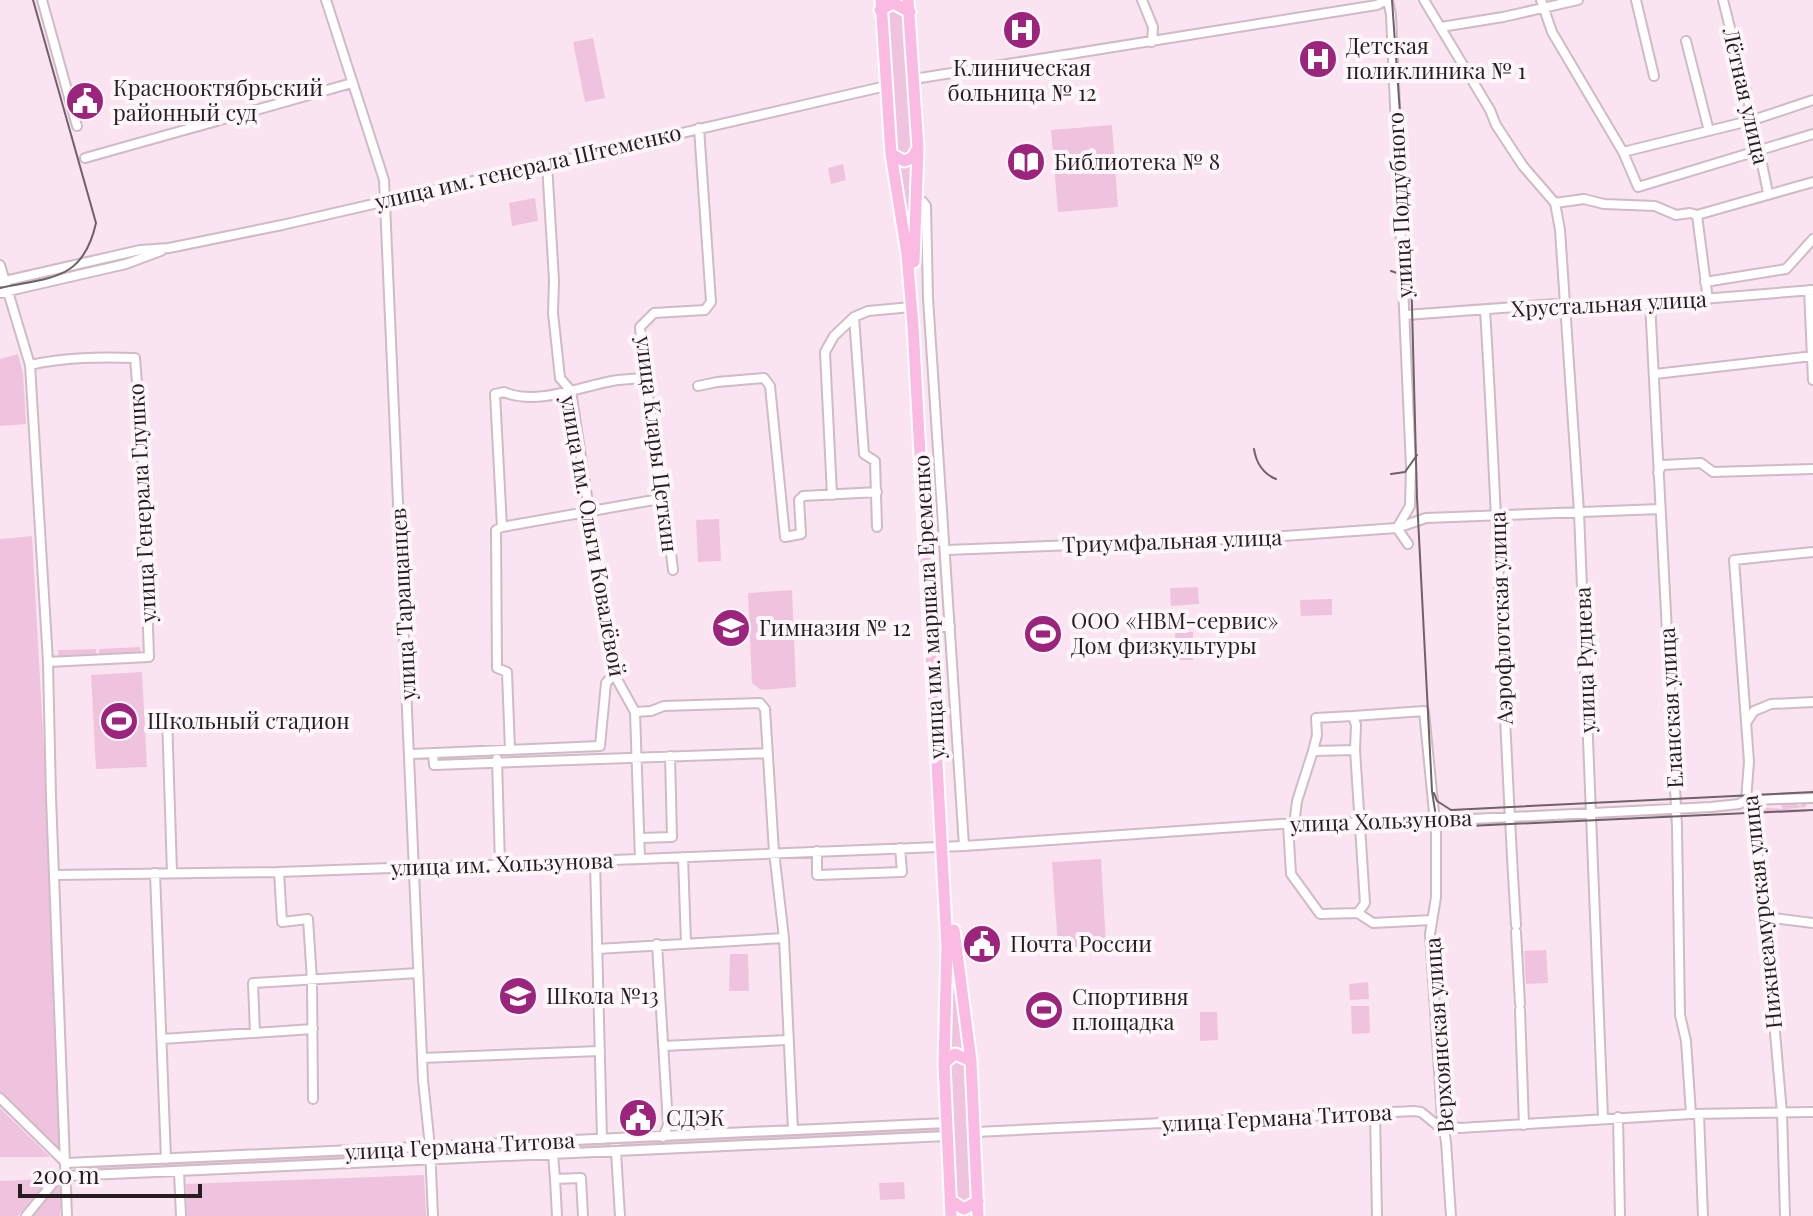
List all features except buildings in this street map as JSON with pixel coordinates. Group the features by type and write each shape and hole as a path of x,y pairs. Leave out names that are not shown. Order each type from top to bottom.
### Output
{"highway":[{"path":"880,5 893,3 909,6"},
{"name":"улица им. маршала Еременко","path":"880,5 891,154 907,254 946,846 954,941 971,1061 978,1216"},
{"name":"улица им. маршала Еременко","path":"909,6 918,148 914,255 946,846 944,1063 951,1216"},
{"path":"891,154 904,161 912,158 918,148"},
{"path":"944,1063 955,1054 971,1061"},
{"path":"950,1200 964,1209 978,1201"}],"street":[{"path":"42,0 77,126"},
{"name":"улица Таращанцев","path":"326,0 384,180 422,1058 433,1216"},
{"path":"1142,0 1153,27 1152,42"},
{"path":"914,79 1377,5 1387,0"},
{"name":"улица Поддубного","path":"1387,0 1391,15 1406,315"},
{"path":"1424,0 1496,125 1523,166 1555,203 1584,199 1655,206 1676,215 1697,215 1813,182"},
{"path":"1441,27 1578,0"},
{"path":"1636,0 1654,76"},
{"name":"Лётная улица","path":"1723,0 1768,193"},
{"path":"1542,5 1552,32 1623,152 1638,187 1813,134"},
{"path":"1686,41 1709,131"},
{"path":"85,158 352,83"},
{"name":"улица им. генерала Штеменко","path":"3,282 140,250 169,248 282,225 384,199 886,86"},
{"path":"1623,152 1753,120 1813,100"},
{"name":"улица Клары Цеткин","path":"673,570 640,327 654,313 705,310 711,302 699,128"},
{"name":"улица им. Ольги Ковалёвой","path":"547,164 553,313 560,378 571,391 614,674 635,712 640,859"},
{"path":"923,202 926,206 928,298 964,846"},
{"name":"улица Руднева","path":"1555,203 1560,230 1579,512 1603,1118"},
{"path":"1697,215 1708,300"},
{"path":"1705,282 1786,269 1813,239"},
{"name":"улица им. генерала Штеменко","path":"4,292 126,264 169,248"},
{"path":"0,265 4,292 30,365 48,662 67,1216"},
{"path":"1811,290 1813,380"},
{"name":"Хрустальная улица","path":"1406,315 1555,304 1566,310 1811,290"},
{"name":"Еланская улица","path":"1650,302 1676,807 1680,1015 1695,1114 1703,1216"},
{"path":"832,495 825,352 834,336 854,317 868,311 911,307"},
{"name":"Аэрофлотская улица","path":"1485,310 1498,515 1524,1125"},
{"path":"1406,315 1410,506 1397,528 1408,544"},
{"path":"854,317 864,454 875,461 877,527"},
{"path":"1655,374 1812,356"},
{"name":"улица Генерала Глушко","path":"30,365 76,359 135,358 142,447 149,657 48,662"},
{"path":"510,750 507,672 497,668 499,528 495,394 504,392 518,398 571,391 615,380 645,378"},
{"path":"698,386 764,378 770,386 785,537 801,534 801,498 877,492"},
{"path":"1658,474 1662,465 1701,463 1713,472 1813,470 1813,460"},
{"path":"499,528 665,498"},
{"name":"Триумфальная улица","path":"931,558 945,553 1397,528 1426,518 1660,509"},
{"name":"Нижнеамурская улица","path":"1785,1216 1782,1113 1765,917 1752,808 1746,800 1749,762 1734,560 1813,552"},
{"path":"936,628 950,626"},
{"path":"411,754 600,746 606,683 614,674"},
{"path":"1745,725 1754,711 1771,704 1813,702"},
{"path":"635,712 664,706 760,703 767,717 774,852 784,938 793,1130"},
{"name":"Верхоянская улица","path":"1353,716 1424,711 1436,833 1436,897 1431,920 1451,1216"},
{"path":"167,716 172,873"},
{"path":"1358,913 1365,903 1356,725 1353,716 1316,718 1317,735 1291,825 1291,874 1320,914 1358,913 1373,923 1431,920"},
{"path":"497,750 500,864"},
{"path":"1313,751 1355,750"},
{"path":"433,753 434,765 768,753"},
{"path":"640,838 672,837 670,756"},
{"name":"улица Хользунова","path":"946,846 1119,833 1433,821 1813,798"},
{"name":"улица им. Хользунова","path":"55,875 279,872 946,846"},
{"path":"817,851 817,875 902,872 900,848"},
{"path":"683,857 686,943"},
{"path":"595,861 602,1139"},
{"path":"279,872 282,922 308,919 313,1099"},
{"path":"155,873 166,1159"},
{"path":"1765,917 1813,923"},
{"path":"597,949 784,938"},
{"path":"657,944 668,1125 663,1137"},
{"path":"255,1033 253,983 418,973"},
{"path":"162,1039 313,1029"},
{"path":"664,1046 787,1040"},
{"path":"422,1058 600,1051"},
{"path":"0,1098 66,1163"},
{"name":"улица Германа Титова","path":"976,1132 1414,1111 1444,1127 1524,1125 1618,1117 1813,1112"},
{"path":"1375,1113 1377,1216"},
{"path":"1618,1117 1620,1216"},
{"name":"улица Германа Титова","path":"66,1163 947,1123"},
{"name":"улица Германа Титова","path":"66,1176 947,1136"},
{"path":"614,1139 620,1216"},
{"path":"553,1154 557,1216"},
{"path":"179,1171 181,1216"},
{"path":"26,1216 53,1183 66,1176"},
{"path":"555,1179 581,1178 583,1216"}],"shaded area":[{"path":"896,8 903,13 913,151 906,155 899,153 896,147 887,13"},
{"path":"593,38 605,98 585,102 573,42"},
{"path":"1112,125 1118,207 1058,212 1051,130"},
{"path":"843,164 846,180 831,184 828,168"},
{"path":"900,166 913,166 912,235 909,235"},
{"path":"535,198 538,221 512,226 509,203"},
{"path":"18,354 23,373 26,424 0,426 0,359"},
{"path":"719,519 721,561 698,562 696,520"},
{"path":"32,536 51,874 62,1147 58,1148 0,1093 0,539"},
{"path":"1198,587 1199,604 1171,606 1170,588"},
{"path":"792,590 796,687 761,690 752,683 748,593"},
{"path":"1332,599 1332,615 1301,616 1300,600"},
{"path":"1175,632 1193,632 1193,660 1175,660"},
{"path":"140,647 141,656 99,658 99,649"},
{"path":"96,649 97,659 59,660 58,650"},
{"name":"Школьный стадион","path":"142,672 147,767 96,769 91,675"},
{"path":"1806,801 1806,807 1786,809 1806,809 1806,812 1755,814 1759,807 1783,809 1780,803 1791,802 1800,806"},
{"path":"1101,859 1106,945 1058,948 1052,862"},
{"path":"1546,950 1548,983 1526,984 1524,951"},
{"path":"730,954 748,954 749,991 729,991"},
{"path":"1368,982 1369,999 1350,1000 1349,984"},
{"path":"956,988 958,996 967,1052 959,1047 947,1051 949,990"},
{"name":"Спортивня площадка","path":"1030,1002 1057,1002 1057,1018 1031,1019"},
{"path":"1351,1006 1369,1006 1370,1033 1352,1034"},
{"path":"1200,1012 1217,1012 1218,1040 1200,1041"},
{"path":"956,1058 968,1063 974,1196 965,1203 956,1195 949,1065"},
{"path":"0,1108 50,1157 0,1157"},
{"path":"941,1126 941,1133 620,1148 620,1141"},
{"path":"611,1141 611,1148 441,1154 441,1149"},
{"path":"415,1151 414,1156 80,1171 80,1166"},
{"path":"424,1175 426,1216 187,1216 186,1184"},
{"path":"49,1179 18,1216 0,1216 0,1181"},
{"path":"904,1182 905,1199 880,1200 879,1183"},
{"path":"57,1186 63,1190 60,1216 31,1216"}],"tram line":[{"path":"0,288 49,278 73,266 83,256 96,223 33,0"},
{"path":"1392,0 1411,269 1417,498 1432,791 1436,817 1448,827 1813,810"},
{"path":"1391,271 1403,275 1415,289"},
{"path":"1254,449 1261,467 1276,479"},
{"path":"1391,474 1405,472 1417,455"},
{"path":"1434,793 1437,801 1451,810 1813,792"}],"place":[{"name":"Клиническая больница № 12","path":"1022,30"},
{"name":"Детская поликлиника № 1","path":"1318,59"},
{"name":"Краснооктябрьский районный суд","path":"85,101"},
{"name":"Библиотека № 8","path":"1026,162"},
{"name":"Гимназия № 12","path":"731,628"},
{"name":"ООО «НВМ-сервис» Дом физкультуры","path":"1043,634"},
{"name":"Школьный стадион","path":"119,721"},
{"name":"Почта России","path":"982,944"},
{"name":"Школа №13","path":"518,996"},
{"name":"Спортивня площадка","path":"1044,1010"},
{"name":"СДЭК","path":"638,1118"}]}
